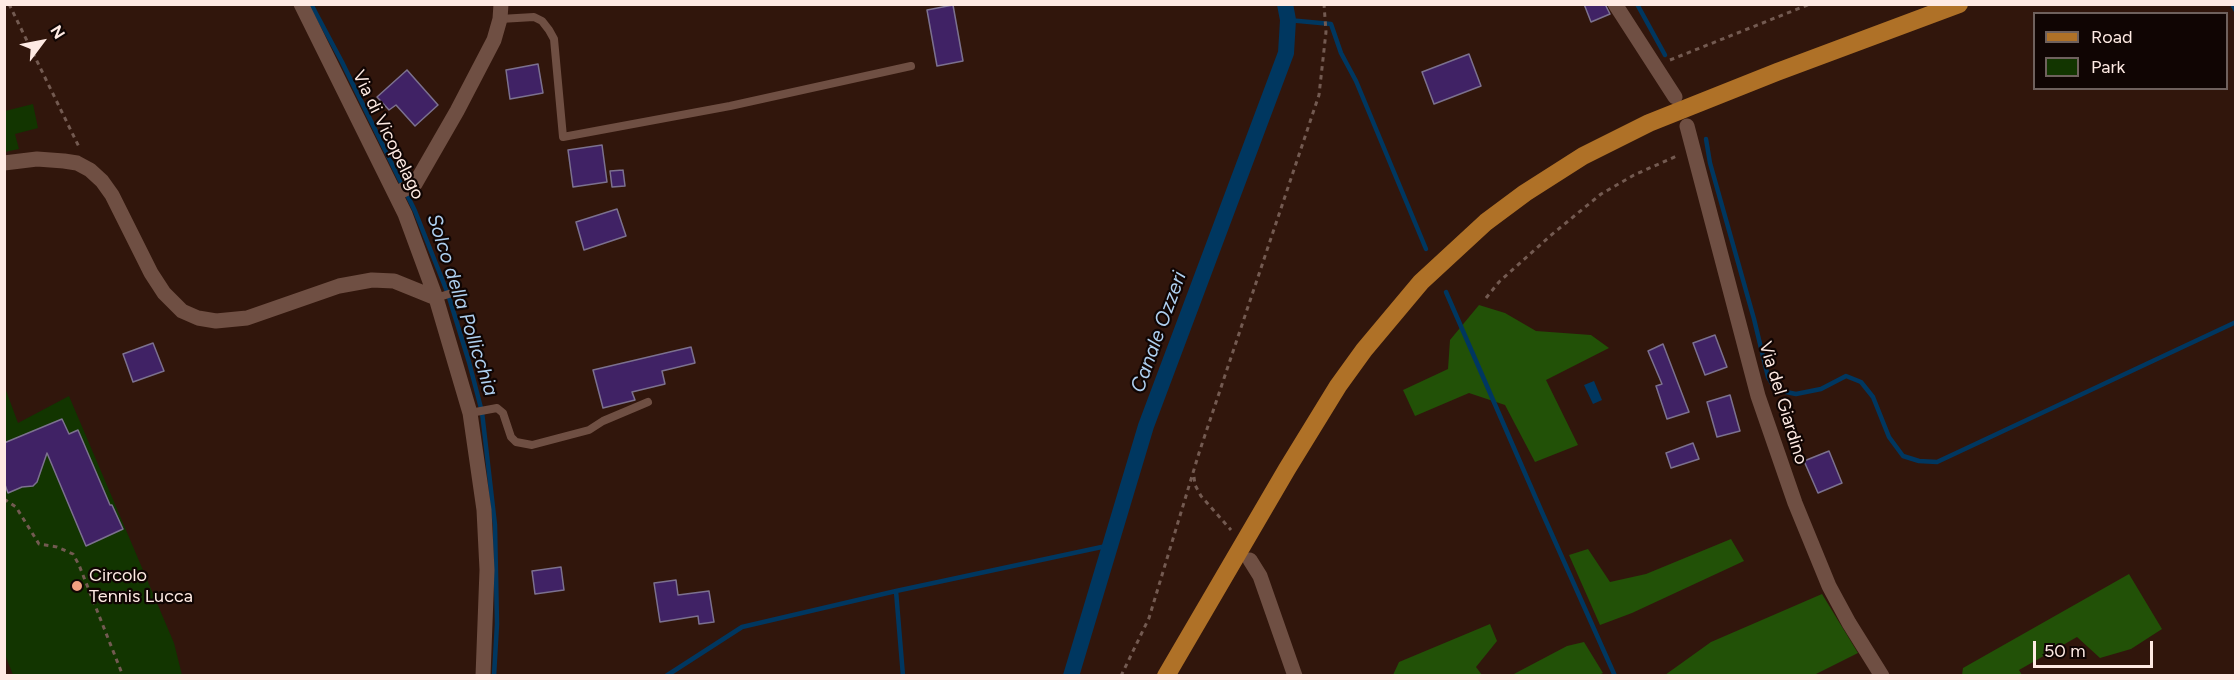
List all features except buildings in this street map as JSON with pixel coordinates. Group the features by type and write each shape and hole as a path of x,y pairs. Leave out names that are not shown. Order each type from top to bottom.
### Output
{"main road":[{"path":"1166,675 1287,469 1364,350 1421,282 1486,222 1525,193 1583,156 1640,126 1959,4"}],"street":[{"name":"Via di Vicopelago","path":"302,4 403,190 421,253 439,297 472,413 484,510 487,570 483,675"},
{"path":"1615,4 1675,97"},
{"path":"403,190 425,166 483,62 494,40 501,12"},
{"name":"Via del Giardino","path":"1687,126 1758,396 1795,503 1829,586 1882,675"},
{"path":"4,163 37,159 64,161 90,170 112,195 151,273 164,293 182,311 198,318 216,321 247,318 339,286 372,280 394,281 439,297"},
{"path":"1250,560 1260,576 1295,675"}],"lane":[{"path":"501,12 534,17 542,21 554,39 563,137 730,106 911,66"},
{"path":"439,297 455,292"},
{"path":"472,413 497,408 503,413 511,437 516,442 532,445 589,430 603,421 648,402"}],"path":[{"path":"9,4 90,170"},
{"path":"1121,675 1149,618 1199,453 1319,95 1326,32 1324,4"},
{"path":"1654,67 1810,4"},
{"path":"1486,298 1499,282 1541,244 1602,194 1634,175 1694,148"},
{"path":"1194,475 1195,486 1201,496 1231,530"},
{"path":"4,499 16,507 39,544 57,547 73,554 123,675"}],"green space":[{"path":"33,104 38,128 15,134 19,149 5,152 5,111"},
{"path":"1479,305 1505,313 1536,331 1591,335 1609,348 1546,380 1578,445 1535,462 1505,405 1469,393 1415,416 1403,390 1448,369 1450,340"},
{"name":"Circolo Tennis Lucca","path":"4,385 18,423 69,396 174,643 182,675 13,675 4,652"},
{"path":"1731,539 1744,561 1632,613 1600,625 1569,555 1588,549 1610,582 1646,574"},
{"path":"2129,574 2162,629 2131,649 2100,658 2077,637 2019,670 2022,675 1962,675 1963,668"},
{"path":"1822,594 1858,653 1814,675 1665,675 1711,642"},
{"path":"1490,624 1497,641 1476,667 1482,675 1393,675 1399,662"},
{"path":"1584,642 1603,673 1599,675 1512,675 1567,646"}],"water":[{"path":"1594,381 1602,400 1593,404 1584,385"}],"waterway":[{"name":"Solco della Pollicchia","path":"311,4 415,211 448,294 469,362 482,412 495,525 497,624 494,676"},
{"name":"Canale Ozzeri","path":"1071,676 1146,426 1286,53 1288,20 1285,4"},
{"path":"1637,4 1665,55"},
{"path":"2232,4 2236,11"},
{"path":"1288,20 1331,24 1341,53 1356,81 1426,249"},
{"path":"1706,139 1710,163 1768,377 1776,390 1796,394 1821,389 1846,376 1861,382 1873,397 1889,437 1903,456 1919,461 1937,462 2236,322"},
{"path":"1446,292 1615,676"},
{"path":"666,676 742,627 1111,545"},
{"path":"896,591 903,676"}],"place":[{"name":"Circolo Tennis Lucca","path":"77,586"}]}
